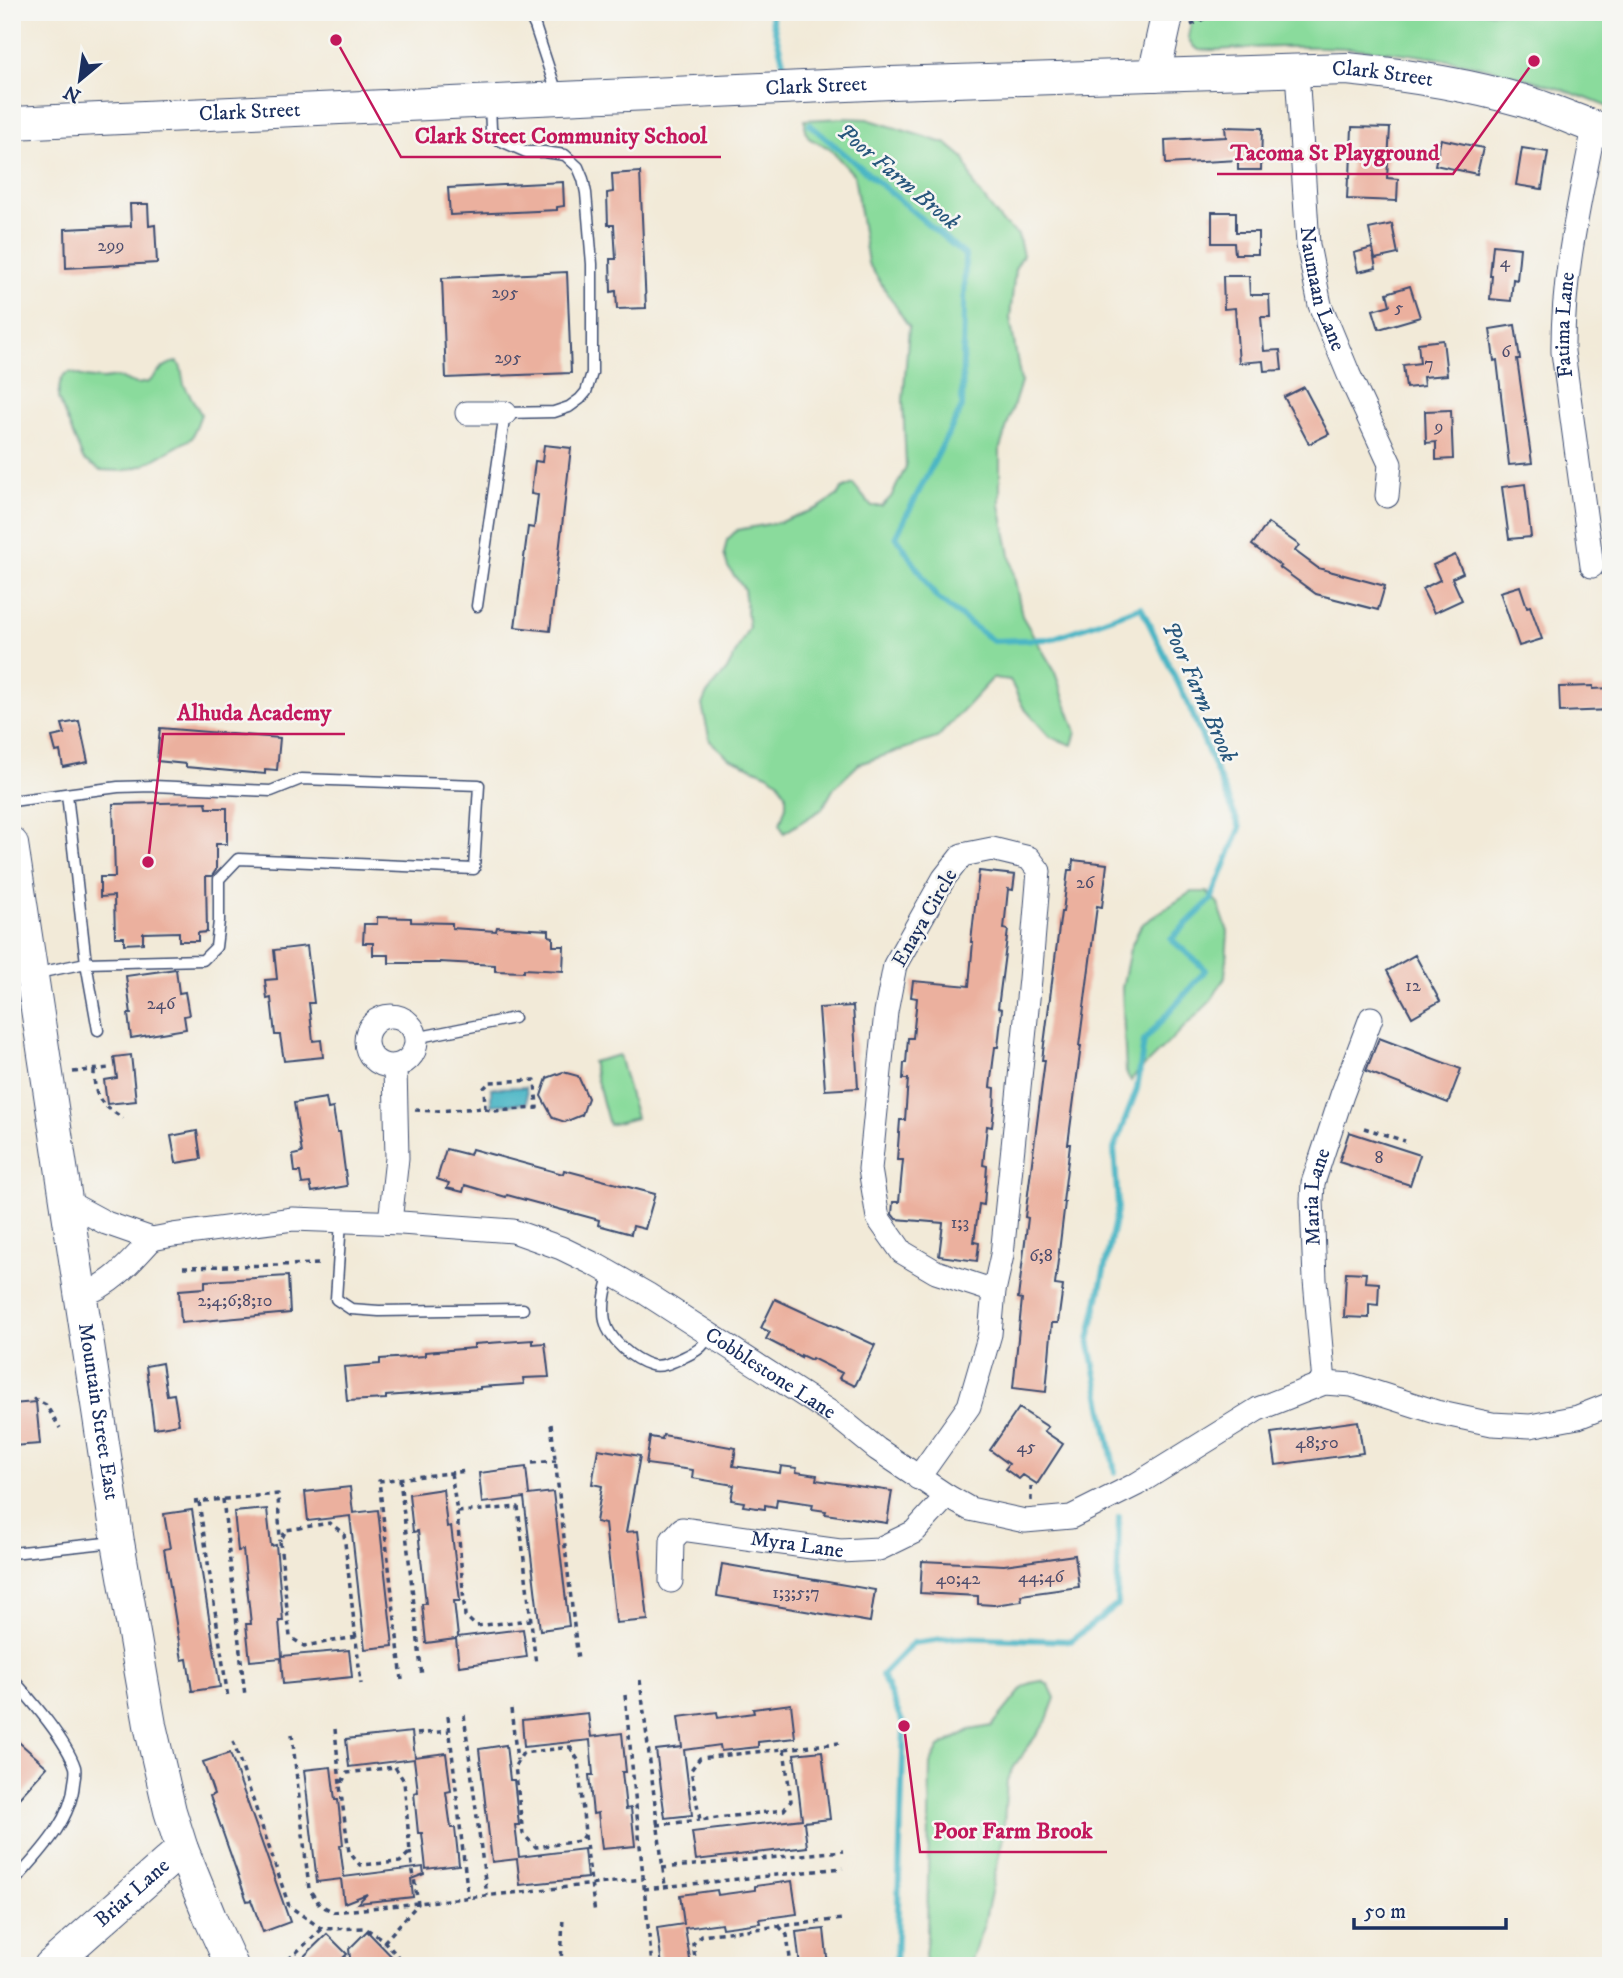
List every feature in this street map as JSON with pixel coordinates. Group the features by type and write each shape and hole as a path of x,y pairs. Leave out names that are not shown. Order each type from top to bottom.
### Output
{"street":[{"path":"1154,75 1178,19"},
{"name":"Clark Street","path":"12,123 891,83 1347,69 1465,86 1526,102 1602,130"},
{"name":"Naumaan Lane","path":"1297,71 1308,245 1320,305 1390,464 1387,496"},
{"name":"Fatima Lane","path":"1592,566 1563,352 1563,320 1566,281 1602,130"},
{"path":"467,413 505,412"},
{"name":"Mountain Street East","path":"12,844 118,1542 150,1725 170,1811 182,1849 232,1966"},
{"name":"Enaya Circle","path":"918,1478 969,1406 990,1334 994,1291 1002,1255 1039,871 1029,858 992,849 962,855 944,878 895,965 886,1012 870,1169 878,1218 902,1252 936,1272 994,1291"},
{"path":"382,1017 401,1017 412,1027 415,1038 412,1055 404,1063 395,1066 380,1064 368,1052 366,1038 372,1024 382,1017"},
{"name":"Maria Lane","path":"1324,1383 1315,1280 1313,1183 1371,1018"},
{"path":"390,1222 397,1158 395,1066"},
{"name":"Cobblestone Lane","path":"67,1202 106,1223 152,1239 293,1219 390,1222 513,1231 561,1248 611,1273 839,1418 918,1478 947,1496 970,1509 1025,1521 1071,1517 1137,1484 1258,1409 1324,1383 1352,1385 1436,1412 1492,1424 1530,1426 1578,1417 1611,1404"},
{"path":"82,1295 96,1290 120,1273 152,1239"},
{"name":"Myra Lane","path":"671,1581 672,1540 682,1529 840,1551 879,1549 915,1532 947,1496"},
{"name":"Briar Lane","path":"50,1966 182,1849"}],"lane":[{"path":"528,12 559,99"},
{"path":"477,606 505,412 554,412 569,407 586,392 592,373 592,264 583,178 578,167 565,155 526,152 495,137 491,129 490,102"},
{"path":"12,801 118,787 271,791 301,779 479,785 474,869 238,859 219,879 216,947 203,960 86,963 31,974"},
{"path":"67,794 86,963 98,1030"},
{"path":"415,1038 514,1018"},
{"path":"341,1221 337,1299 351,1309 523,1309"},
{"path":"611,1273 604,1295 605,1323 627,1353 652,1366 671,1363 703,1348 710,1334"},
{"path":"12,1553 118,1542"},
{"path":"12,1678 46,1719 76,1769 74,1791 64,1817 45,1846 12,1884"}],"path":[{"path":"1178,19 1218,12"},
{"path":"47,1075 109,1068"},
{"path":"94,1070 96,1094 105,1107 123,1118"},
{"path":"396,1109 436,1111 485,1108 494,1111 537,1108 535,1080 490,1082 484,1088 485,1108"},
{"path":"1364,1128 1405,1141"},
{"path":"183,1267 339,1263"},
{"path":"33,1398 46,1405 60,1428"},
{"path":"551,1424 578,1660"},
{"path":"532,1463 556,1461"},
{"path":"402,1679 379,1481 468,1471"},
{"path":"451,1473 457,1512 465,1616 476,1626 531,1620"},
{"path":"400,1479 422,1677"},
{"path":"1031,1485 1031,1507"},
{"path":"228,1698 196,1502 278,1494 290,1637 304,1646 356,1637"},
{"path":"223,1499 245,1696"},
{"path":"457,1512 518,1507 536,1665"},
{"path":"280,1542 286,1530 330,1523 344,1534 361,1684"},
{"path":"640,1680 665,1886"},
{"path":"625,1695 652,1966"},
{"path":"511,1709 518,1762"},
{"path":"464,1715 487,1896"},
{"path":"448,1716 468,1898"},
{"path":"335,1729 349,1852 360,1865 400,1862 410,1852"},
{"path":"417,1734 449,1731"},
{"path":"292,1734 309,1889 320,1905 334,1912 643,1879"},
{"path":"233,1741 289,1906 322,1928 365,1928 384,1942 407,1966"},
{"path":"700,1819 691,1770 700,1758 839,1743"},
{"path":"585,1833 580,1841 536,1847 523,1833 515,1766 523,1753 570,1747 579,1760 595,1914"},
{"path":"656,1825 784,1810 791,1801 784,1749"},
{"path":"340,1786 348,1773 395,1767 404,1781 410,1852 418,1903 384,1942"},
{"path":"662,1868 843,1851"},
{"path":"644,1889 843,1868"},
{"path":"561,1966 563,1916"},
{"path":"696,1966 693,1944 701,1935 843,1919"},
{"path":"779,1926 787,1935 791,1966"},
{"path":"281,1966 322,1928"}],"green space":[{"path":"1193,12 1611,12 1611,108 1506,73 1397,52 1304,47 1199,50 1188,38"},
{"path":"867,119 947,144 964,158 975,187 1002,222 1018,235 1023,255 1015,269 1010,318 1021,382 1000,448 1000,505 1022,616 1054,670 1076,732 1072,745 1050,737 1023,707 1010,680 993,678 937,738 859,764 834,788 822,809 784,833 780,824 786,806 786,795 778,781 729,758 710,741 702,705 706,695 727,670 749,627 744,589 728,567 724,554 727,540 737,530 780,522 818,508 853,484 871,506 882,506 891,497 906,467 903,401 909,327 868,263 854,175 829,148 810,139 805,131 805,120"},
{"path":"178,362 184,385 201,414 192,438 144,465 123,471 100,470 83,459 58,398 64,375 70,372 103,379 117,377 137,384 149,382 165,366"},
{"path":"1191,892 1207,892 1218,903 1228,932 1225,977 1211,1001 1131,1081 1126,1073 1122,988 1130,949 1141,925"},
{"path":"619,1055 636,1118 609,1125 592,1062"},
{"path":"1041,1681 1049,1685 1055,1698 1046,1722 1007,1780 1003,1837 984,1924 969,1966 924,1966 927,1936 930,1764 939,1747 970,1730 992,1726 1022,1689"}],"water":[{"path":"526,1087 527,1103 491,1105 491,1088"}],"building":[{"path":"1225,127 1262,128 1261,170 1238,170 1238,160 1166,164 1165,140 1226,137"},
{"path":"1352,127 1390,128 1387,178 1398,179 1397,201 1347,199"},
{"path":"1441,139 1483,148 1477,174 1435,165"},
{"path":"1522,148 1548,152 1542,189 1516,185"},
{"path":"640,172 646,308 617,309 616,291 611,292 610,259 616,259 614,225 608,225 607,193 613,192 612,174"},
{"path":"563,182 564,206 557,207 557,210 450,215 448,188"},
{"path":"130,204 148,204 149,226 155,225 157,263 66,268 65,229 131,226"},
{"path":"1212,212 1236,212 1236,232 1258,232 1258,254 1235,254 1234,243 1212,243"},
{"path":"1392,224 1398,254 1375,259 1369,229"},
{"path":"1493,245 1520,248 1517,280 1513,279 1511,301 1490,299"},
{"path":"1372,248 1376,268 1358,272 1354,253"},
{"path":"567,272 571,373 446,378 442,278"},
{"path":"1223,276 1249,276 1250,295 1269,295 1270,317 1261,317 1264,351 1280,350 1282,370 1264,371 1263,361 1239,363 1235,308 1224,309"},
{"path":"1410,286 1420,317 1379,329 1373,310 1390,305 1387,293"},
{"path":"1515,325 1520,359 1517,359 1532,463 1509,465 1497,360 1494,361 1490,329"},
{"path":"1443,340 1447,375 1423,377 1424,386 1406,388 1403,365 1420,363 1418,343"},
{"path":"1304,387 1329,434 1309,444 1284,397"},
{"path":"1451,410 1453,459 1436,460 1436,442 1426,443 1425,411"},
{"path":"544,445 571,448 550,631 515,627 528,527 534,528 538,495 531,494 535,461 542,462"},
{"path":"1525,484 1531,537 1509,539 1502,487"},
{"path":"1268,523 1299,545 1295,551 1318,568 1385,586 1378,610 1316,594 1279,567 1281,566 1252,545"},
{"path":"1455,555 1463,573 1452,578 1462,600 1434,613 1422,589 1440,580 1433,565"},
{"path":"1520,586 1542,639 1519,646 1500,592"},
{"path":"1593,686 1593,689 1611,688 1611,710 1560,712 1559,687"},
{"path":"79,721 88,762 63,767 60,751 56,752 52,737 65,734 62,724"},
{"path":"160,728 280,738 277,770 265,769 265,774 186,767 186,764 157,761"},
{"path":"206,802 207,808 227,808 227,844 216,844 216,870 212,876 206,876 207,932 198,933 198,941 179,941 179,932 143,933 143,943 124,944 124,937 115,937 114,896 100,897 100,877 115,877 113,804"},
{"path":"1073,860 1107,864 1102,907 1097,906 1079,1046 1055,1285 1063,1286 1058,1323 1052,1323 1046,1392 1013,1388 1022,1299 1018,1298 1028,1218 1025,1217 1045,1060 1042,1060 1061,912 1068,870 1072,870"},
{"path":"979,871 1015,875 1013,890 1008,889 1004,929 1008,930 998,1008 1002,1009 990,1087 995,1088 994,1111 992,1127 987,1126 983,1165 987,1166 984,1205 979,1204 974,1242 979,1243 977,1261 939,1256 943,1223 896,1219 892,1214 893,1202 899,1202 903,1160 897,1160 900,1120 905,1120 908,1079 903,1079 904,1063 908,1038 913,1038 917,998 911,997 913,981 969,986"},
{"path":"377,917 411,918 411,922 452,923 452,928 549,930 549,936 553,937 553,946 564,946 563,971 495,971 495,965 440,962 389,963 389,955 373,955 373,943 363,943 364,924 377,924"},
{"path":"307,946 314,1003 309,1003 313,1041 321,1040 323,1057 284,1061 280,1035 275,1035 271,998 267,999 265,980 277,979 274,950"},
{"path":"1415,955 1440,1001 1412,1017 1387,971"},
{"path":"176,969 179,993 185,992 189,1015 184,1016 186,1029 131,1038 126,976"},
{"path":"853,1006 858,1088 825,1090 819,1008"},
{"path":"1379,1038 1461,1069 1448,1103 1366,1071"},
{"path":"131,1055 136,1101 107,1104 104,1080 117,1078 114,1057"},
{"path":"563,1072 578,1076 588,1098 582,1115 565,1122 553,1118 541,1096 547,1078"},
{"path":"326,1098 328,1109 333,1108 337,1132 340,1132 347,1186 312,1192 310,1183 302,1184 300,1172 295,1172 293,1155 302,1153 294,1103"},
{"path":"197,1131 201,1159 176,1163 171,1136"},
{"path":"1349,1132 1420,1155 1410,1185 1339,1162"},
{"path":"446,1149 470,1155 472,1149 563,1174 564,1170 655,1194 645,1229 633,1226 631,1234 598,1225 599,1220 507,1195 506,1197 465,1185 463,1192 447,1188 449,1183 437,1179"},
{"path":"1346,1272 1366,1273 1365,1282 1379,1283 1378,1305 1369,1304 1369,1318 1344,1317"},
{"path":"288,1276 290,1313 181,1323 179,1290 205,1288 205,1281"},
{"path":"775,1299 875,1345 855,1386 839,1378 842,1373 812,1358 801,1357 766,1339 770,1332 761,1328"},
{"path":"533,1340 533,1344 545,1343 549,1377 523,1378 524,1384 347,1401 344,1367 380,1364 380,1359 425,1356 425,1352 474,1348 474,1344"},
{"path":"162,1363 167,1395 174,1394 179,1424 154,1428 146,1366"},
{"path":"36,1402 40,1444 12,1446 12,1404"},
{"path":"1019,1408 1048,1427 1044,1431 1063,1444 1037,1484 1023,1475 1019,1479 1005,1469 1009,1464 990,1450"},
{"path":"1358,1421 1363,1453 1276,1465 1271,1433"},
{"path":"663,1435 736,1448 733,1466 780,1473 781,1466 797,1468 796,1472 817,1475 816,1480 892,1491 887,1523 825,1514 826,1511 812,1509 813,1504 777,1499 776,1507 765,1505 765,1509 743,1506 744,1502 731,1500 734,1485 692,1478 693,1470 646,1464 650,1437 662,1439"},
{"path":"598,1449 640,1456 626,1532 638,1531 648,1620 616,1623 605,1524 596,1522 602,1486 592,1484"},
{"path":"526,1467 529,1495 553,1492 569,1626 540,1630 524,1498 482,1503 479,1473"},
{"path":"350,1487 353,1513 378,1510 393,1646 365,1649 350,1516 308,1521 305,1492"},
{"path":"443,1489 447,1527 451,1526 460,1601 454,1601 458,1637 523,1629 527,1657 459,1666 456,1639 426,1643 422,1604 426,1604 418,1531 413,1532 409,1494"},
{"path":"267,1509 271,1546 276,1545 283,1621 279,1621 282,1656 349,1650 352,1677 283,1684 281,1658 250,1661 246,1624 251,1624 243,1550 238,1551 234,1512"},
{"path":"192,1510 220,1687 192,1691 187,1659 182,1660 164,1549 170,1548 164,1514"},
{"path":"1075,1555 1079,1587 1021,1595 1022,1601 978,1604 978,1596 920,1593 922,1561 1004,1565"},
{"path":"722,1564 875,1590 870,1622 717,1596"},
{"path":"791,1704 795,1738 758,1742 758,1747 721,1751 720,1745 684,1750 692,1815 665,1818 656,1750 682,1747 678,1717 717,1712 718,1718 754,1713 753,1709"},
{"path":"588,1713 591,1737 622,1733 626,1809 631,1808 635,1846 602,1849 598,1813 593,1814 589,1775 593,1775 590,1740 524,1747 522,1720"},
{"path":"412,1732 415,1757 446,1753 451,1791 446,1792 451,1828 455,1828 459,1865 426,1869 422,1833 418,1833 414,1793 418,1792 414,1759 349,1767 346,1739"},
{"path":"12,1736 47,1767 12,1806"},
{"path":"506,1745 510,1780 514,1780 519,1857 584,1849 587,1878 520,1885 517,1859 492,1862 479,1749"},
{"path":"822,1751 830,1819 804,1822 807,1847 696,1860 692,1832 802,1819 794,1754"},
{"path":"230,1753 290,1922 263,1932 251,1900 247,1901 210,1796 214,1794 203,1762"},
{"path":"331,1767 335,1800 338,1800 344,1877 423,1867 424,1874 411,1879 413,1897 358,1903 367,1894 344,1903 341,1879 317,1882 304,1770"},
{"path":"792,1881 797,1914 722,1928 721,1923 685,1928 691,1966 662,1966 657,1928 684,1924 680,1895 717,1890 718,1895"},
{"path":"824,1929 828,1966 800,1966 796,1932"},
{"path":"367,1931 401,1966 351,1966 349,1949"},
{"path":"327,1934 347,1954 335,1966 294,1966"}],"waterway":[{"name":"Poor Farm Brook","path":"770,12 784,65"},
{"name":"Poor Farm Brook","path":"810,125 965,255 962,407 896,536 936,597 993,641 1051,639 1141,607 1190,708 1240,828 1211,900 1171,939 1206,970 1144,1041 1137,1089 1114,1149 1118,1206 1089,1340 1115,1472"},
{"name":"Poor Farm Brook","path":"896,1966 904,1726 882,1675 913,1643 957,1637 1071,1641 1117,1605 1119,1517"}],"place":[{"name":"Clark Street Community School","path":"336,40"},
{"name":"Tacoma St Playground","path":"1534,61"},
{"name":"Alhuda Academy","path":"148,862"},
{"name":"Poor Farm Brook","path":"904,1726"}]}
